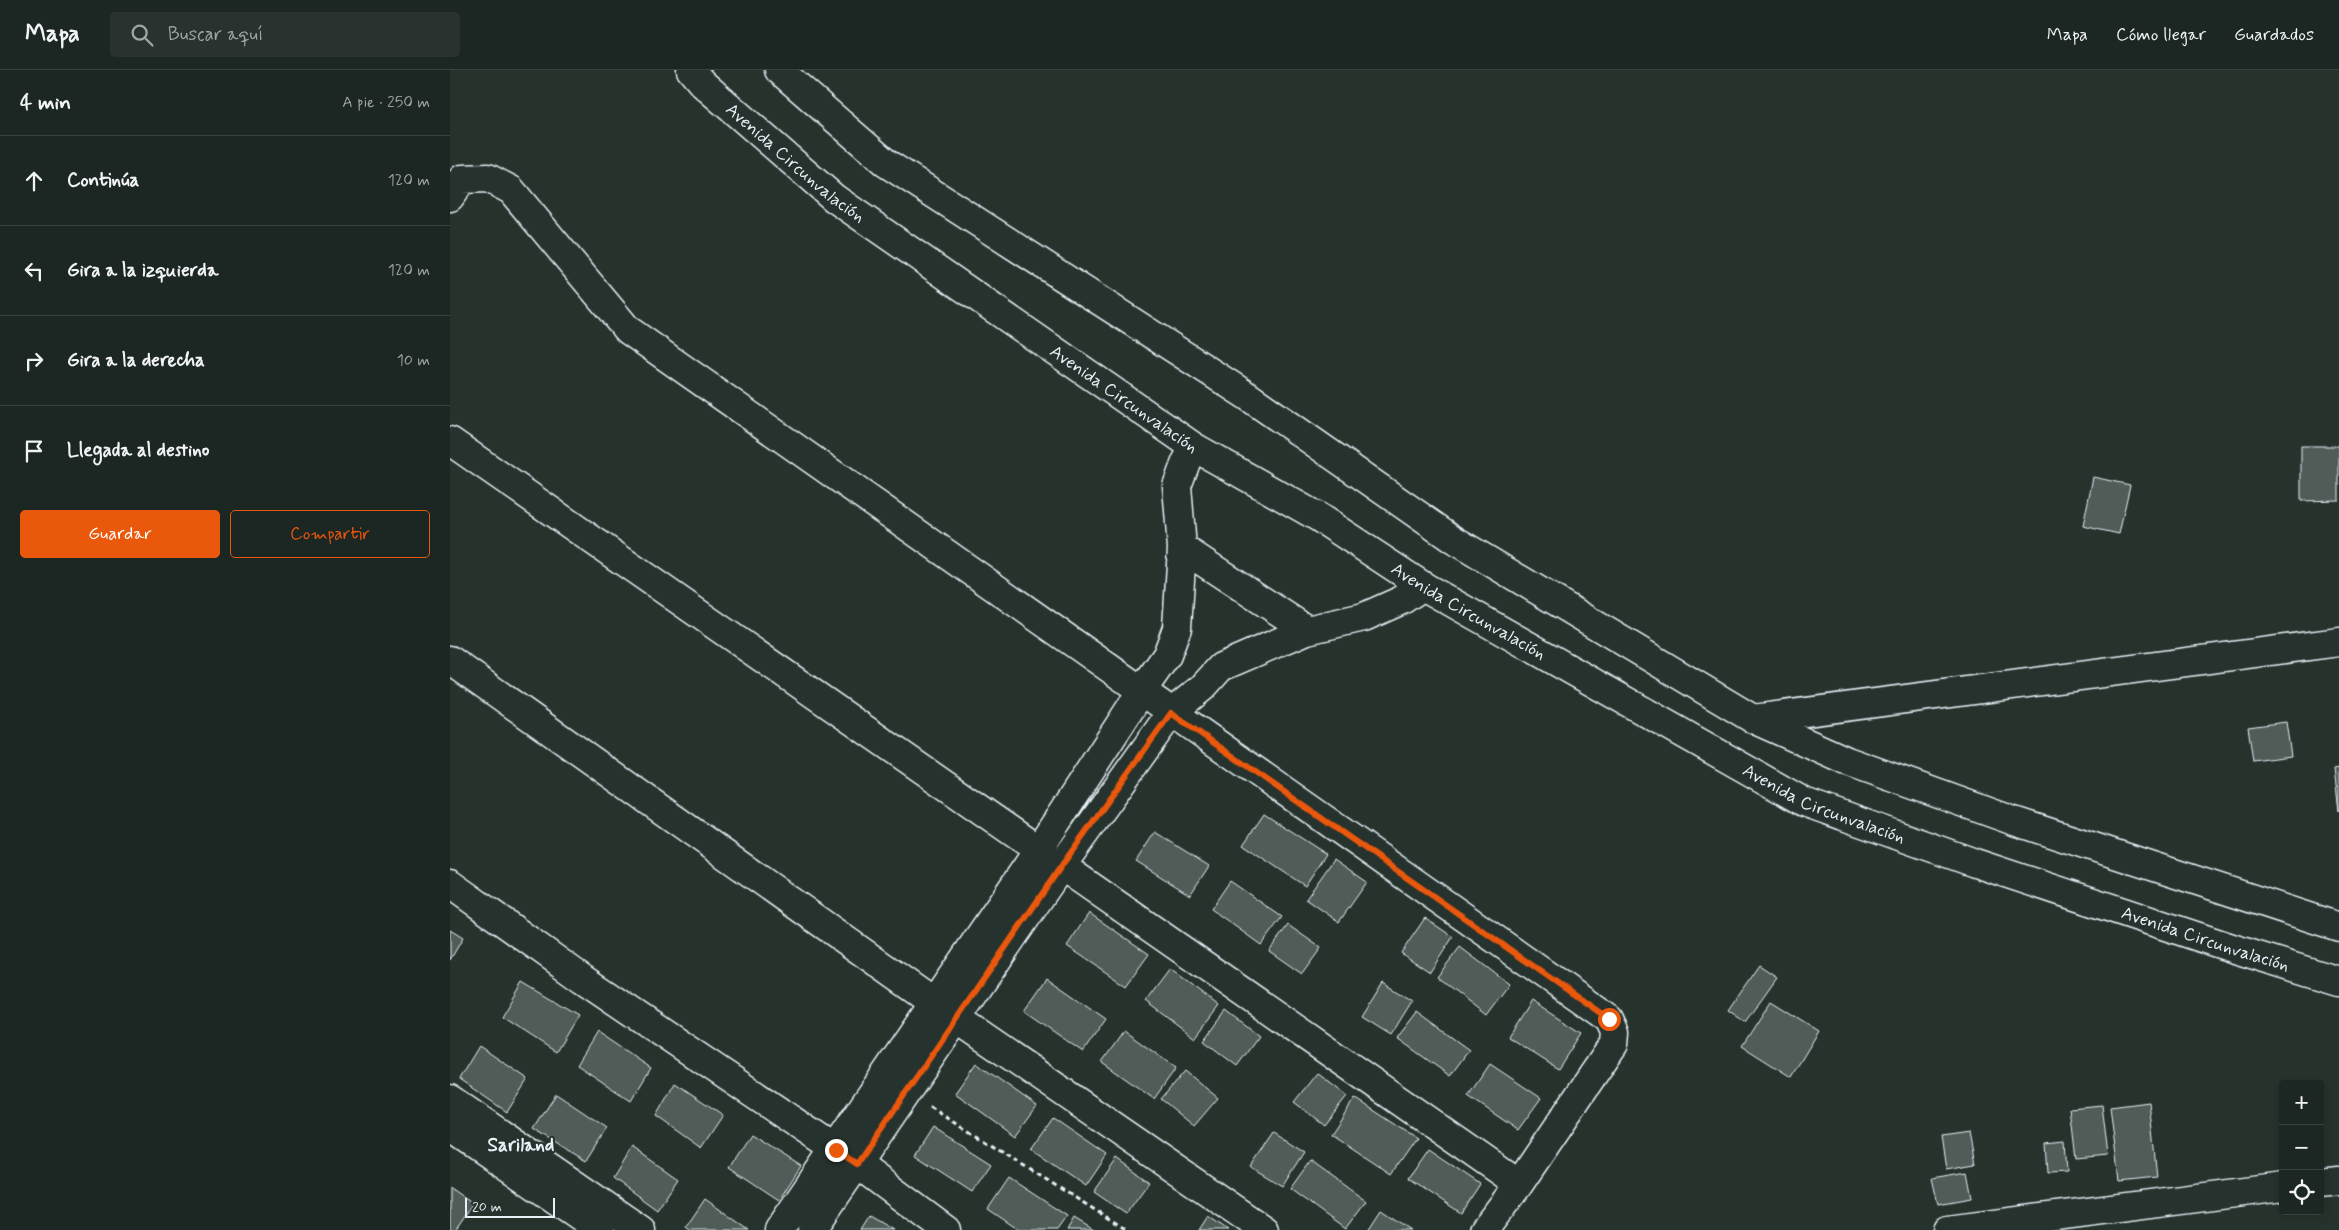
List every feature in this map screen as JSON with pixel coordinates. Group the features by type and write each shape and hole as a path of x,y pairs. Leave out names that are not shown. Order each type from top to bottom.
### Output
{"main road":[{"name":"Avenida Circunvalación","path":"691,70 702,83 834,198 1194,447 1318,516 1423,586 1804,802 1994,869 2235,949 2339,981"},
{"path":"779,70 886,163 1249,398 1454,540 1753,719 1847,761 2004,817 2339,927"},
{"path":"450,196 462,179 488,178 511,190 628,330 1609,1019 1615,1032 1614,1044 1519,1184 1484,1230"},
{"path":"450,441 1519,1184"},
{"path":"779,1230 906,1092 946,1011 1039,849 1167,655 1177,628 1182,548 1177,486 1194,447"},
{"path":"1182,548 1307,630"},
{"path":"812,1230 846,1157 946,1011 1062,865 1171,713 1202,687 1221,667 1307,630 1364,617 1402,600 1423,586"},
{"path":"1753,719 2339,642"},
{"path":"450,660 946,1011 1264,1230"},
{"path":"450,884 583,979 846,1157 946,1230"},
{"path":"450,1099 587,1219"},
{"path":"450,1128 587,1219 641,1230"},
{"path":"2324,1182 2339,1180"},
{"path":"1947,1230 2073,1222 2279,1188"}],"path":[{"path":"906,1092 1127,1230"}],"building":[{"path":"2301,446 2339,446 2339,500 2301,501"},
{"path":"2093,477 2130,485 2119,534 2083,526"},
{"path":"2286,722 2291,756 2253,761 2248,727"},
{"path":"2339,768 2339,811 2334,769"},
{"path":"1264,814 1326,854 1305,886 1243,845"},
{"path":"1155,832 1209,866 1190,895 1136,861"},
{"path":"1334,859 1367,882 1339,922 1306,899"},
{"path":"1230,881 1282,917 1261,945 1211,909"},
{"path":"1089,913 1149,954 1126,986 1067,946"},
{"path":"1425,918 1453,937 1430,972 1401,953"},
{"path":"1288,925 1321,948 1302,974 1269,951"},
{"path":"450,930 463,938 450,960"},
{"path":"1460,947 1509,984 1486,1015 1437,977"},
{"path":"1759,965 1777,977 1745,1022 1728,1010"},
{"path":"1170,969 1219,1006 1195,1038 1146,1001"},
{"path":"1047,978 1106,1019 1083,1052 1024,1011"},
{"path":"523,982 578,1015 556,1052 502,1017"},
{"path":"1383,983 1412,1001 1391,1035 1362,1017"},
{"path":"1531,1001 1581,1033 1558,1069 1508,1037"},
{"path":"1771,1001 1819,1031 1791,1077 1742,1046"},
{"path":"1226,1011 1259,1036 1237,1066 1204,1041"},
{"path":"1417,1012 1469,1050 1450,1076 1397,1038"},
{"path":"1124,1031 1176,1068 1154,1099 1102,1062"},
{"path":"597,1032 651,1068 631,1101 577,1065"},
{"path":"479,1046 528,1079 507,1112 459,1079"},
{"path":"976,1063 1037,1106 1015,1136 955,1093"},
{"path":"1490,1064 1541,1098 1518,1130 1468,1096"},
{"path":"1185,1071 1218,1098 1194,1126 1161,1099"},
{"path":"1317,1073 1347,1096 1324,1125 1294,1102"},
{"path":"675,1083 723,1115 701,1148 656,1116"},
{"path":"556,1094 607,1128 586,1161 534,1129"},
{"path":"1355,1098 1416,1138 1391,1174 1331,1134"},
{"path":"2149,1102 2157,1177 2119,1181 2110,1107"},
{"path":"2102,1105 2108,1156 2076,1159 2070,1108"},
{"path":"1053,1118 1107,1155 1086,1186 1031,1149"},
{"path":"933,1127 991,1164 972,1192 915,1155"},
{"path":"1274,1133 1304,1152 1282,1186 1251,1167"},
{"path":"1969,1133 1975,1164 1946,1169 1941,1137"},
{"path":"750,1134 801,1166 779,1200 729,1167"},
{"path":"2065,1141 2067,1172 2048,1173 2046,1143"},
{"path":"632,1147 678,1179 657,1210 613,1178"},
{"path":"1428,1149 1480,1184 1461,1213 1408,1178"},
{"path":"1117,1159 1149,1182 1126,1214 1094,1192"},
{"path":"1310,1161 1366,1201 1345,1229 1290,1189"},
{"path":"1967,1172 1972,1198 1938,1204 1932,1178"},
{"path":"1009,1178 1067,1216 1057,1230 1019,1230 988,1209"},
{"path":"450,1188 473,1204 455,1230 450,1230"},
{"path":"705,1199 749,1230 690,1230 686,1227"},
{"path":"1381,1210 1411,1230 1368,1230"},
{"path":"869,1216 893,1230 860,1230"},
{"path":"1208,1216 1228,1230 1199,1230"},
{"path":"1074,1218 1094,1230 1067,1230"}],"district":[{"name":"Sariland","path":"521,1144"}],"route":[{"path":"836,1150 857,1164 1062,865 1171,713 1609,1019"}]}
